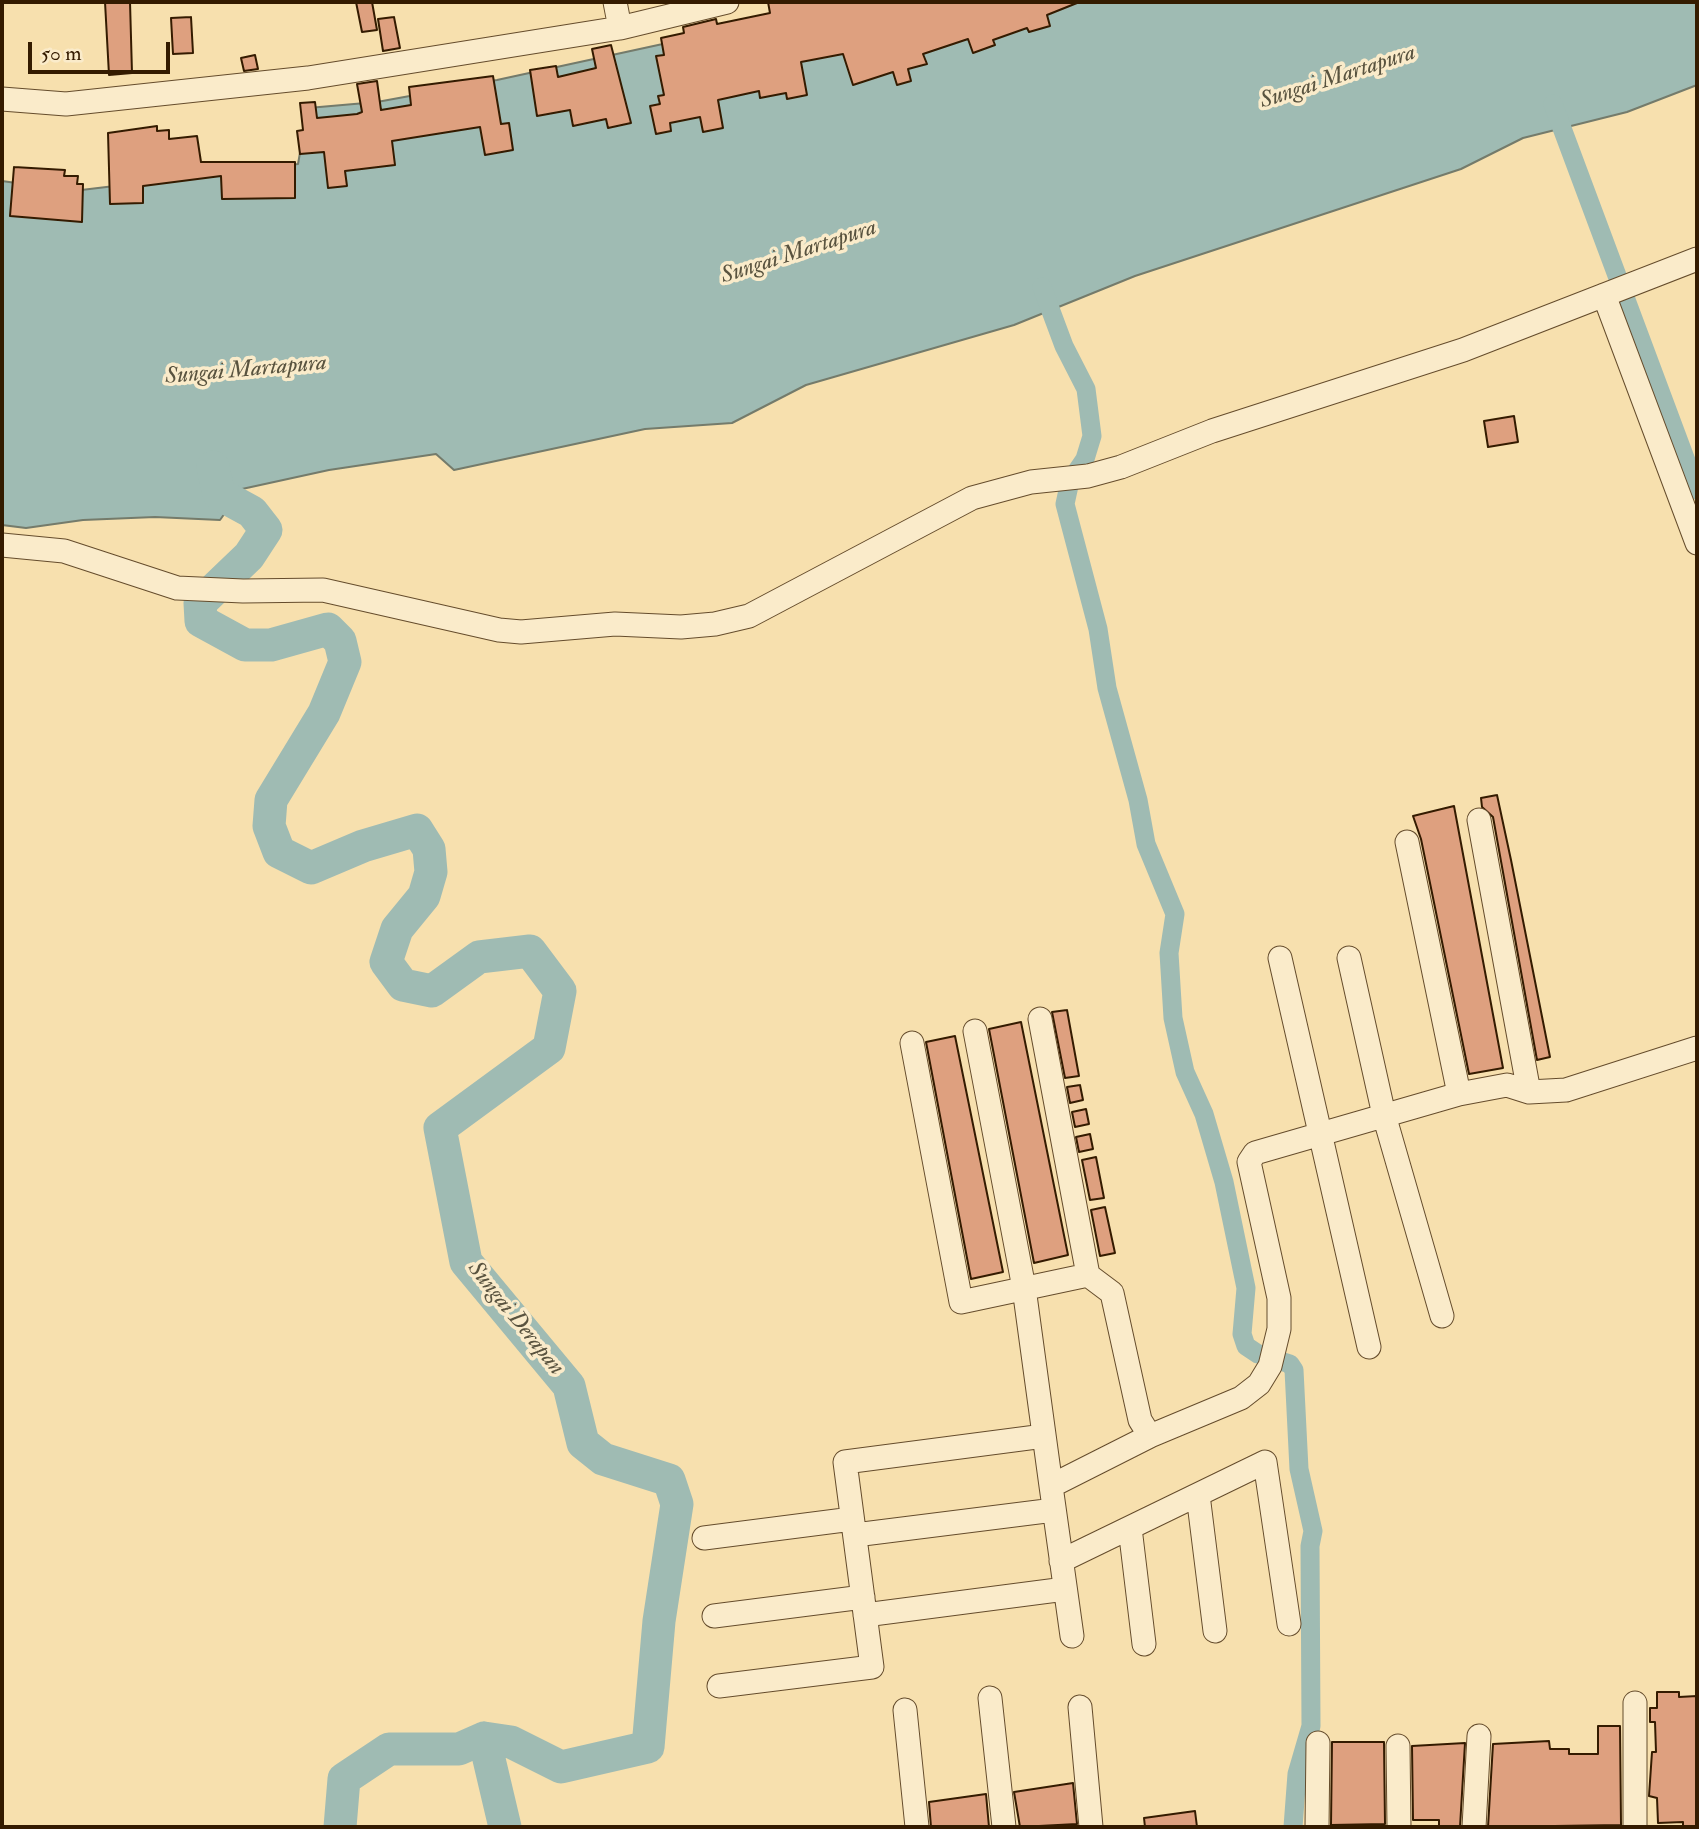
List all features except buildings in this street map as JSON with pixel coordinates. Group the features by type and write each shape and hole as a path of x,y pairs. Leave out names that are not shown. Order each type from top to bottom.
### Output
{"street":[{"path":"615,2 620,28"},
{"path":"2,99 66,104 254,84 620,28 727,2"},
{"path":"2,545 64,551 177,588 323,590 478,626 521,632 615,624 681,627 715,624 749,616 972,498 1031,482 1088,475 1121,467 1212,431 1463,349 1697,259"},
{"path":"1618,290 1697,543"},
{"path":"1479,820 1528,1092"},
{"path":"1407,842 1458,1094"},
{"path":"1280,958 1369,1347"},
{"path":"1349,958 1384,1115 1442,1316"},
{"path":"1040,1019 1088,1275 1112,1293 1140,1420 1150,1436"},
{"path":"975,1031 1024,1288 1072,1636"},
{"path":"912,1043 961,1301 1088,1275"},
{"path":"1051,1486 1150,1436 1251,1392 1273,1356 1279,1298 1250,1162 1255,1153 1458,1094 1507,1085 1528,1092 1566,1090 1697,1048"},
{"path":"719,1686 872,1667 845,1462 1044,1436"},
{"path":"1061,1561 1265,1462 1289,1624"},
{"path":"1198,1495 1215,1631"},
{"path":"704,1538 1054,1510"},
{"path":"1130,1528 1144,1644"},
{"path":"714,1616 1065,1589"},
{"path":"990,1698 1004,1827"},
{"path":"1634,1827 1635,1703"},
{"path":"1080,1707 1091,1827"},
{"path":"905,1710 917,1827"},
{"path":"1474,1827 1479,1736"},
{"path":"1317,1827 1318,1743"},
{"path":"1398,1746 1399,1827"}],"water":[{"name":"Sungai Martapura","path":"856,2 1697,2 1697,85 1627,112 1523,138 1461,169 1135,276 1014,325 806,385 732,423 645,429 454,470 436,454 329,470 242,489 220,520 155,517 83,520 26,528 2,525 2,181 73,191 298,164 308,108 377,102 497,80"}],"waterway":[{"path":"1553,104 1697,490"},
{"path":"1042,287 1064,346 1086,389 1092,436 1085,459 1070,481 1065,504 1098,629 1107,688 1138,800 1146,844 1175,914 1169,953 1173,1018 1185,1072 1204,1114 1224,1182 1246,1288 1242,1334 1246,1346 1258,1354 1290,1364 1294,1370 1299,1469 1313,1531 1310,1546 1311,1726 1297,1774 1293,1827"},
{"name":"Sungai Derapan","path":"213,467 219,494 252,512 266,530 249,556 200,603 201,621 245,645 271,645 328,629 340,641 345,662 324,713 271,800 269,826 279,852 311,868 363,846 417,830 429,849 431,872 424,896 397,929 386,962 403,985 432,991 479,957 530,951 560,991 549,1048 440,1128 466,1262 569,1386 583,1443 603,1459 669,1480 677,1504 659,1621 648,1747 561,1767 511,1742 484,1738 459,1749 389,1749 344,1779 340,1827"},
{"path":"484,1738 505,1827"}]}
